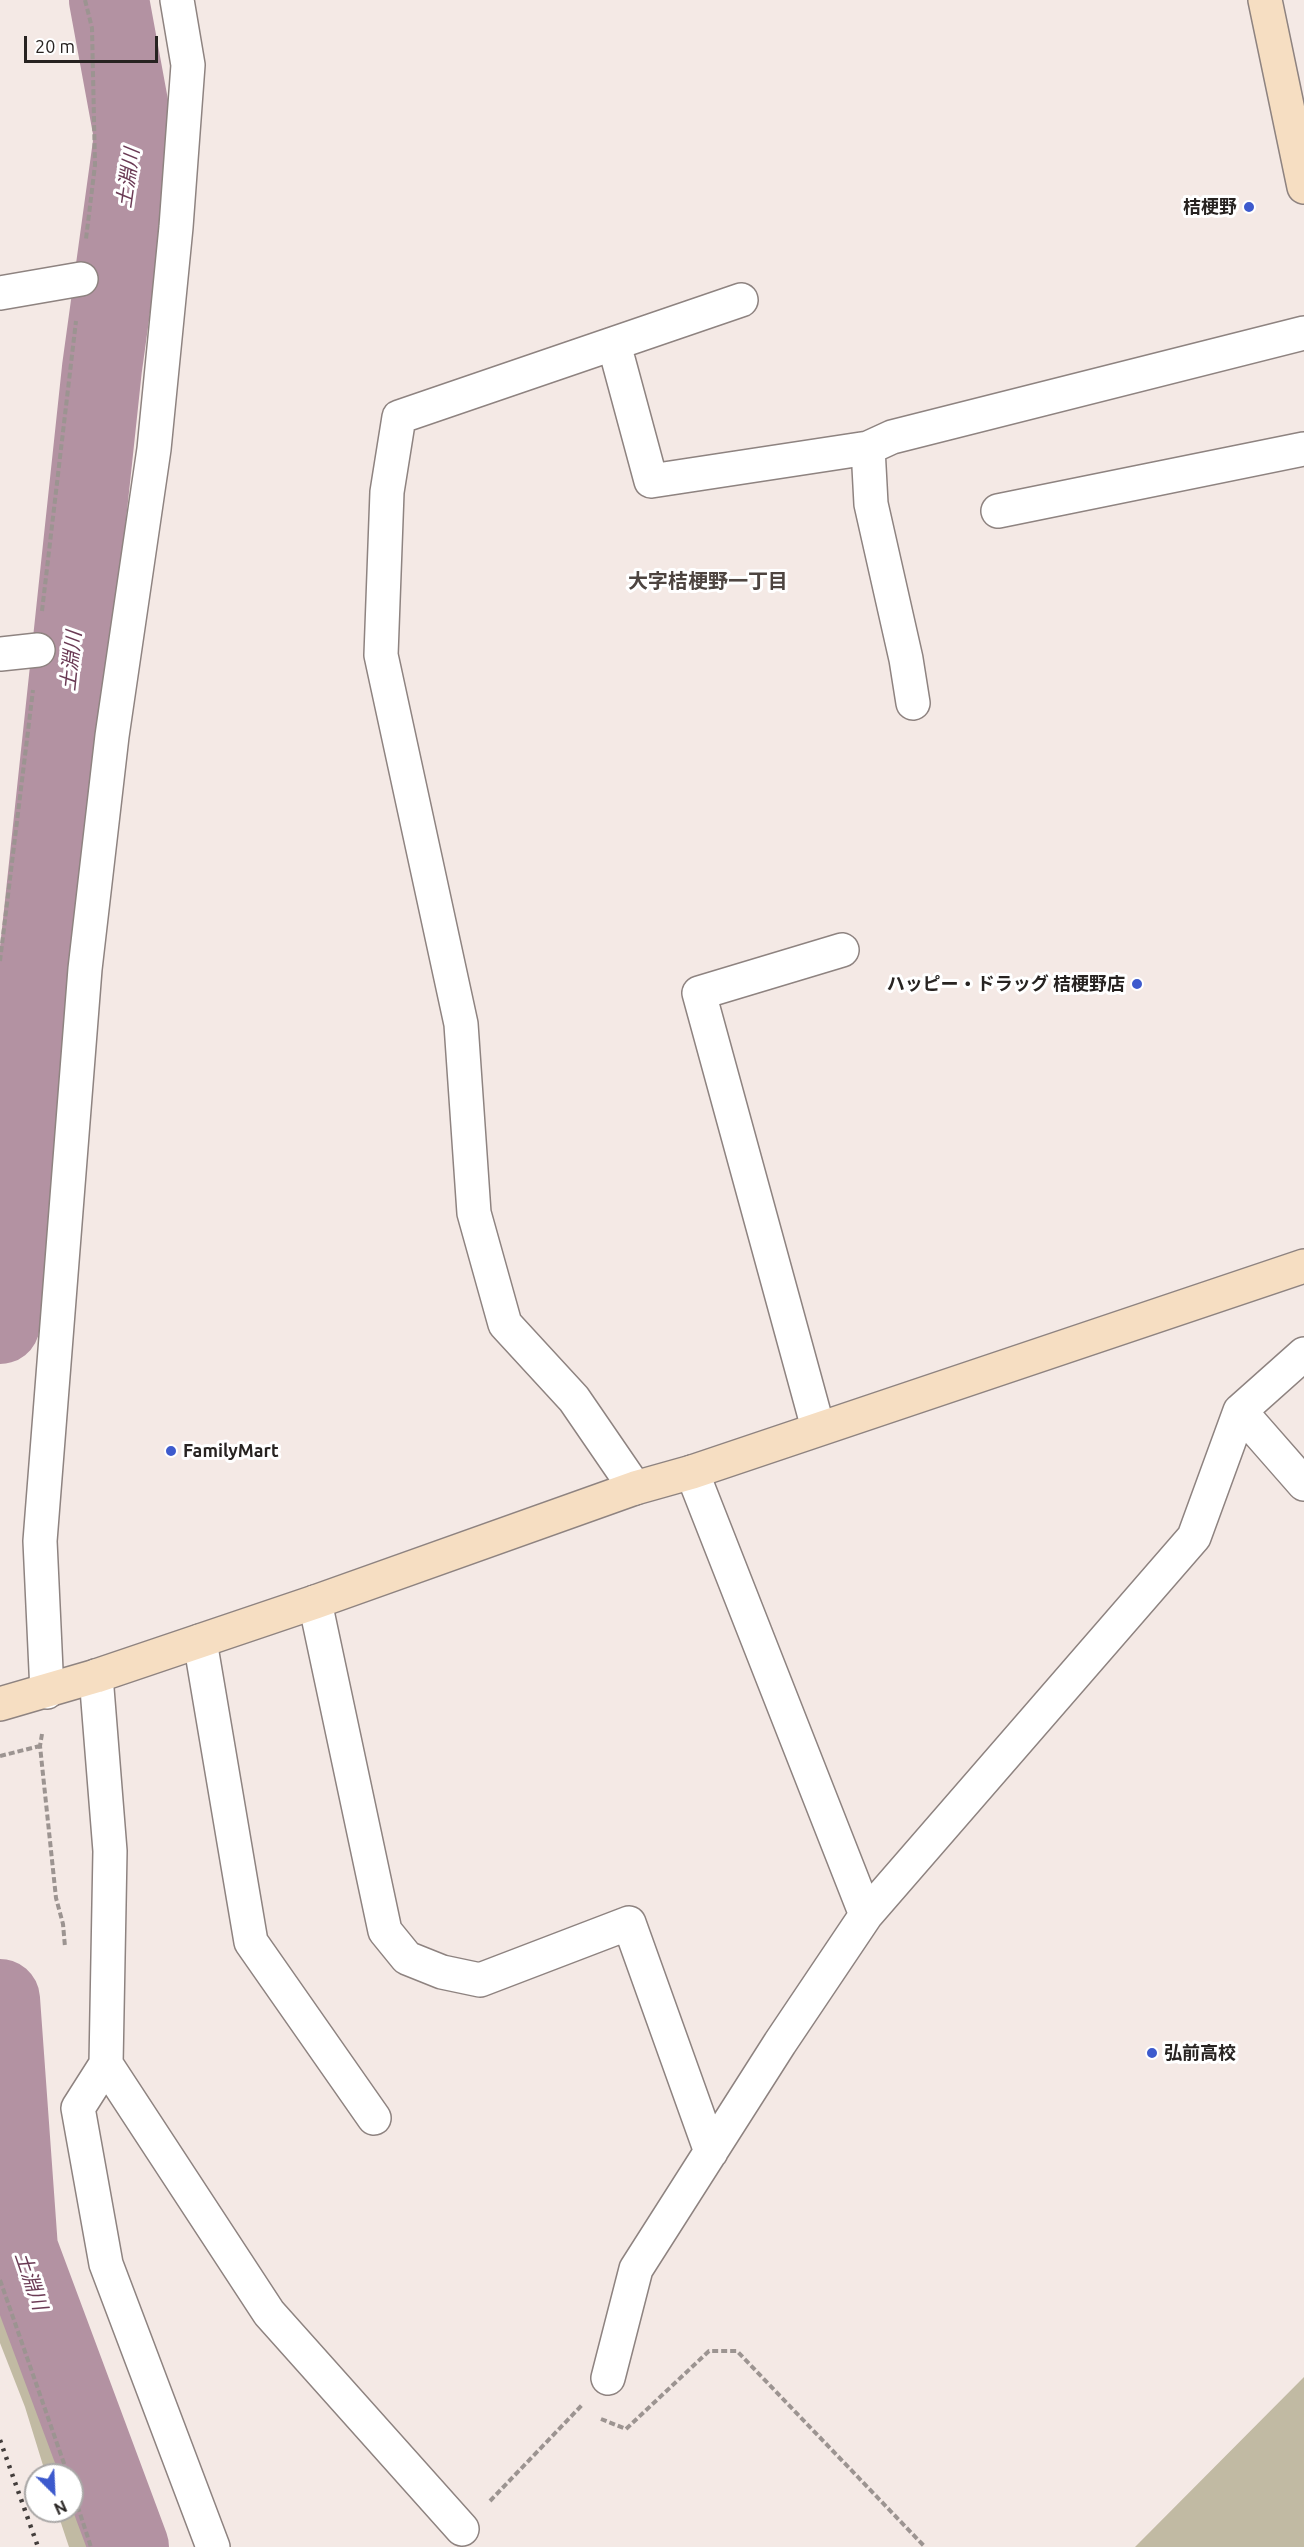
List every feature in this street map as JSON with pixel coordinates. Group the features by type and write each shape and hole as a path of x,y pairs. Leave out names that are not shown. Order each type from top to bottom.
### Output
{"street":[{"path":"177,0 188,64 176,227 154,449 112,736 85,969 40,1529 22,1698 96,1676 315,1602 635,1488 693,1472 1304,1266"},
{"path":"1265,0 1304,187"},
{"path":"0,293 81,279"},
{"path":"635,1488 574,1399 505,1324 474,1213 460,1024 381,655 387,492 399,417 741,300"},
{"path":"614,344 651,481 868,448 892,437 1304,333"},
{"path":"868,448 871,504 906,659 913,703"},
{"path":"998,511 1304,449"},
{"path":"0,654 38,650"},
{"path":"818,1428 699,993 842,950"},
{"path":"608,2378 636,2269 780,2043 866,1915 1194,1537 1239,1411 1304,1354"},
{"path":"1239,1411 1304,1484"},
{"path":"693,1472 866,1915"},
{"path":"315,1602 385,1931 407,1958 442,1972 480,1980 629,1923 711,2152"},
{"path":"200,1641 251,1942 374,2118"},
{"path":"96,1676 110,1851 106,2064 78,2108 106,2264 213,2547"},
{"path":"106,2064 269,2313 462,2529"}],"path":[{"path":"0,961 95,165 92,28 85,0"},
{"path":"22,1698 40,1746 56,1898 63,1924 66,1959"},
{"path":"0,1756 40,1746"},
{"path":"0,2280 64,2463"},
{"path":"597,2417 626,2429 709,2351 737,2351 925,2547"},
{"path":"462,2529 608,2378"},
{"path":"578,2410 587,2413"},
{"path":"83,2523 91,2547"}],"shaded area":[{"path":"0,2225 10,2277 74,2463 42,2463 25,2407 0,2343"},
{"path":"1304,2377 1304,2547 1135,2547"},
{"path":"84,2492 103,2547 69,2547 61,2523 84,2523"}],"waterway":[{"name":"土淵川","path":"0,1324 102,368 134,136 109,0"},
{"name":"土淵川","path":"0,1999 18,2249 129,2547"}],"railway":[{"path":"0,2440 38,2547"}],"place":[{"name":"桔梗野","path":"1249,207"},
{"name":"ハッピー・ドラッグ 桔梗野店","path":"1137,984"},
{"name":"FamilyMart","path":"171,1451"},
{"name":"弘前高校","path":"1152,2053"}],"district":[{"name":"大字桔梗野一丁目","path":"708,581"}]}
